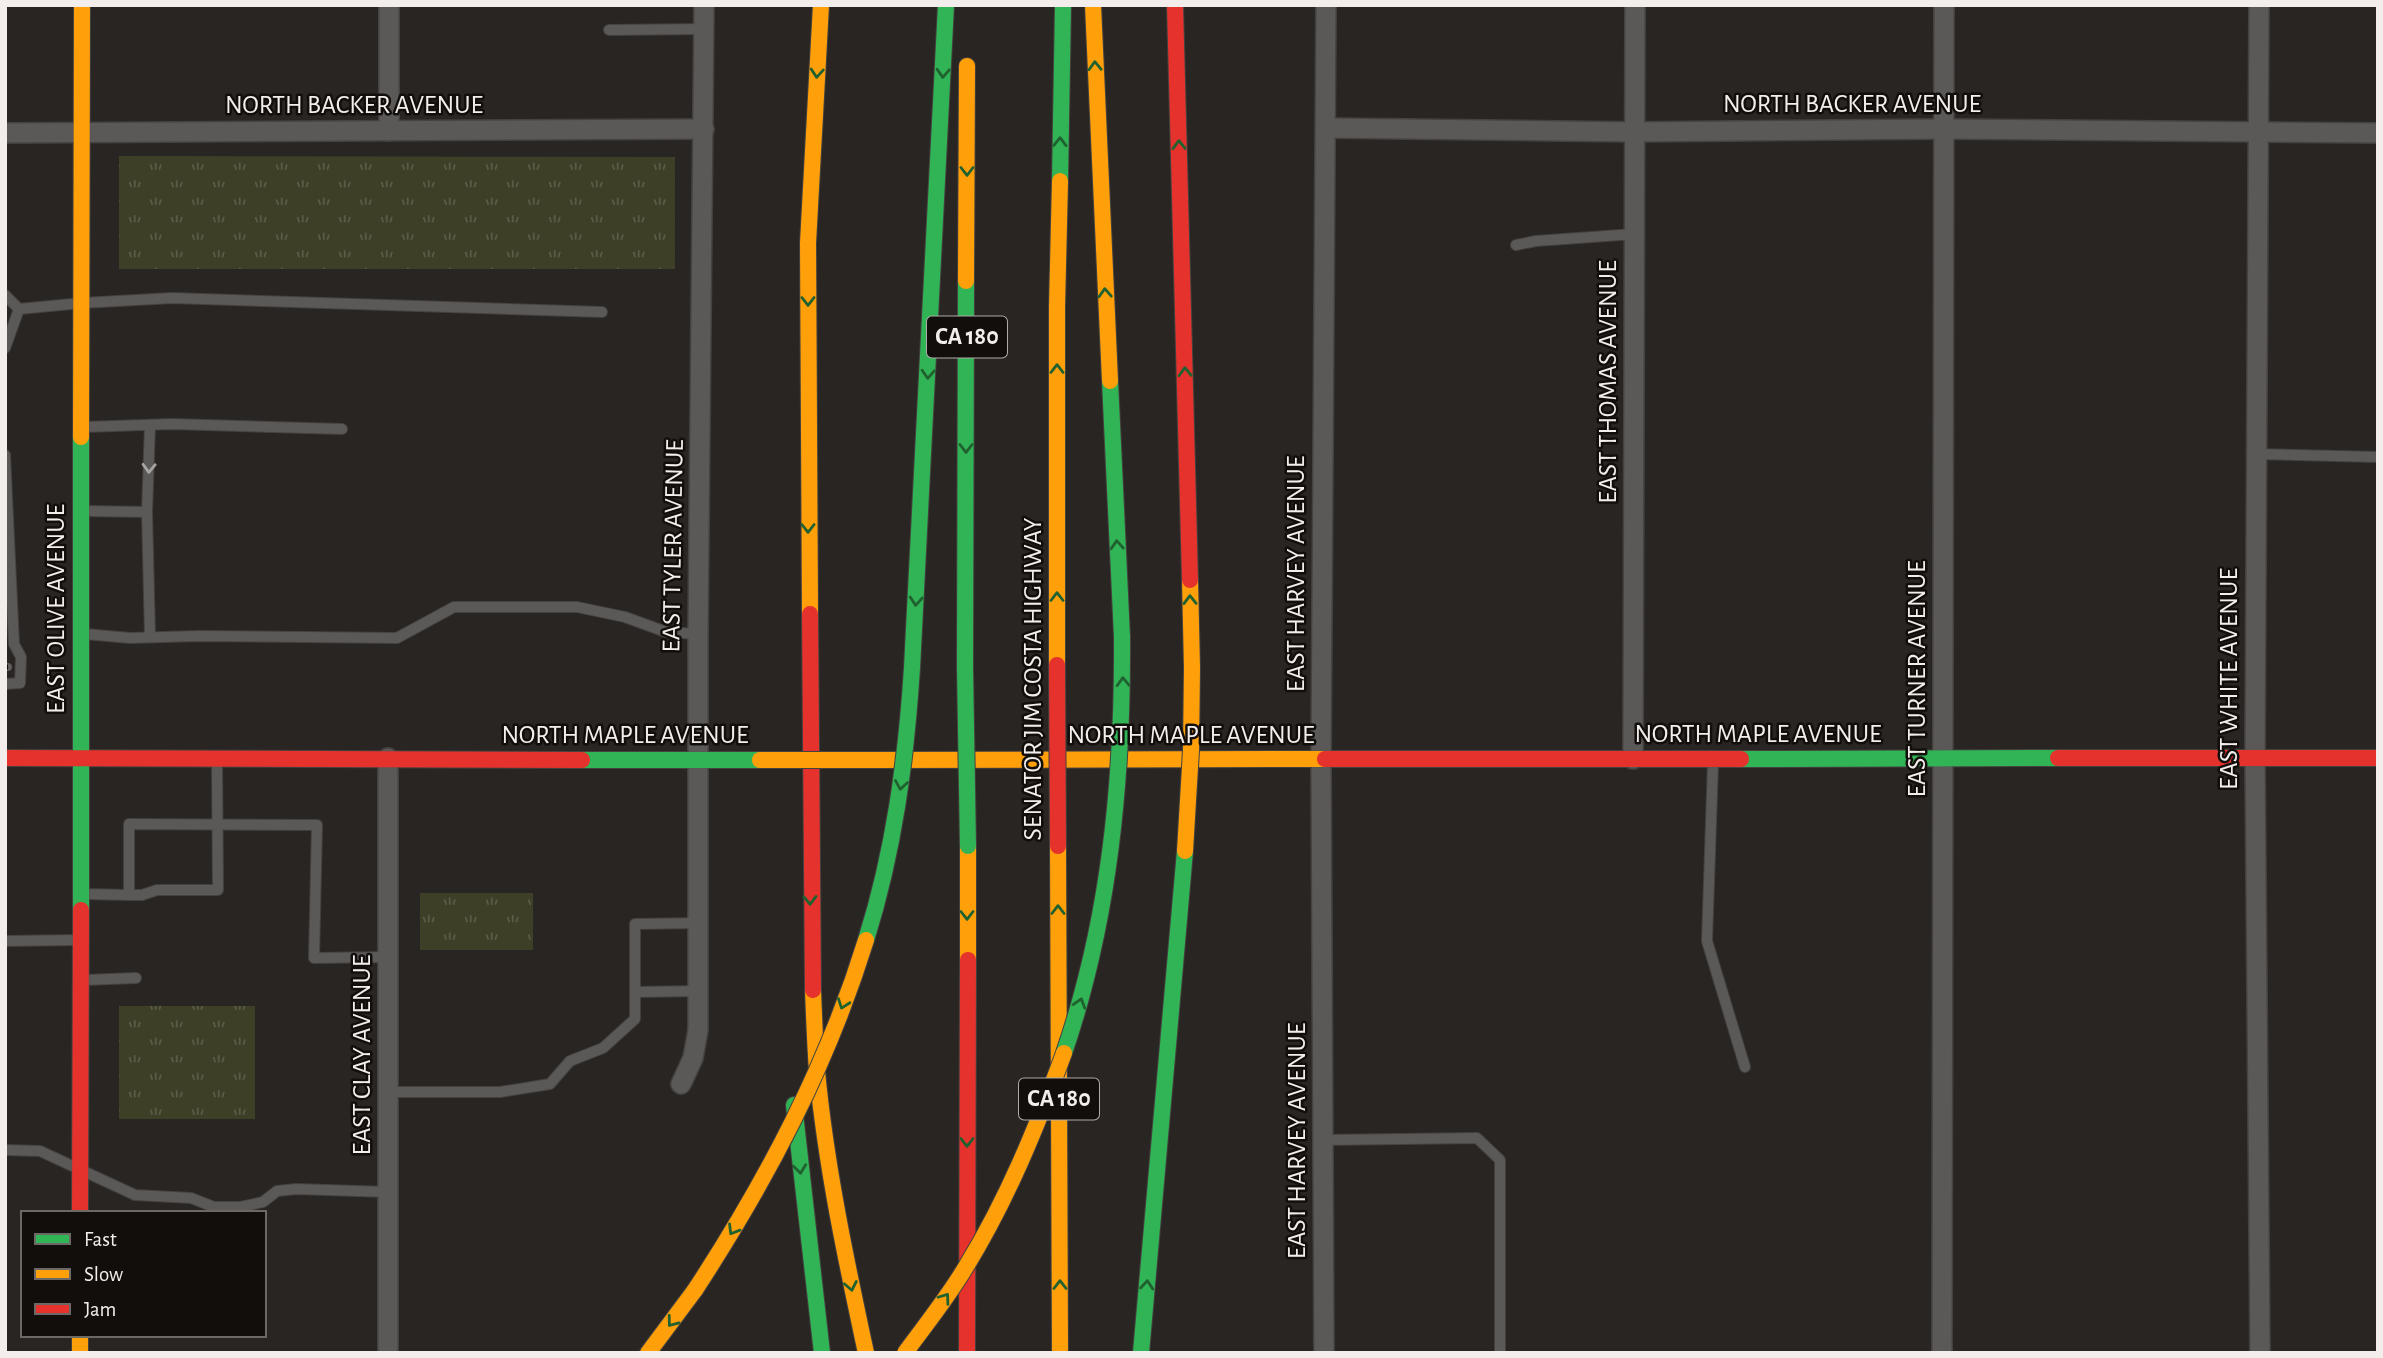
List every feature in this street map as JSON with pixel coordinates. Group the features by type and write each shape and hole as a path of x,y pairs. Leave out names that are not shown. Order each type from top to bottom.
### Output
{"main road":[{"name":"EAST OLIVE AVENUE","path":"80,1211 82,5"},
{"path":"821,5 808,243 811,951 817,1070 838,1219 866,1353"},
{"path":"648,1353 695,1290 783,1144 811,1084 863,948 883,879 897,814 908,735 946,5"},
{"name":"SENATOR JIM COSTA HIGHWAY","path":"1060,1353 1057,307 1063,5"},
{"path":"905,1353 952,1289 990,1224 1045,1107 1069,1039 1098,935 1116,828 1124,705 1093,5"},
{"path":"1171,1195 1191,750 1192,668 1175,5"},
{"name":"CA 180","path":"967,45 967,1353"},
{"path":"796,894 808,685"},
{"name":"NORTH MAPLE AVENUE","path":"5,758 2378,758"},
{"path":"1141,1353 1185,851"},
{"path":"793,1080 798,1157 822,1353"}],"street":[{"path":"389,131 390,5"},
{"name":"EAST TYLER AVENUE","path":"681,1084 693,1058 698,1030 699,991 698,634 704,5"},
{"name":"EAST HARVEY AVENUE","path":"1324,1353 1321,759 1326,5"},
{"name":"EAST THOMAS AVENUE","path":"1633,758 1635,5"},
{"name":"EAST TURNER AVENUE","path":"1942,1353 1944,5"},
{"name":"EAST WHITE AVENUE","path":"2259,5 2255,758 2260,1353"},
{"name":"NORTH BACKER AVENUE","path":"1326,128 1634,132 1944,129 2378,133"},
{"name":"NORTH BACKER AVENUE","path":"5,133 704,129"},
{"name":"EAST CLAY AVENUE","path":"388,758 388,1353"}],"lane":[{"path":"609,30 704,29"},
{"path":"1516,245 1535,241 1634,234"},
{"path":"5,295 19,309"},
{"path":"19,309 172,298 602,312"},
{"path":"5,348 19,309"},
{"path":"150,425 147,512 150,637"},
{"path":"82,427 150,425 342,429"},
{"path":"2256,454 2378,457"},
{"path":"5,455 14,644 21,657 20,683 5,684"},
{"path":"81,511 147,512"},
{"path":"81,634 150,637 397,638 454,607 577,607 625,617 666,632 698,634"},
{"path":"1713,758 1707,941 1745,1067"},
{"path":"79,894 142,895 157,890 218,890 216,759"},
{"path":"129,895 129,824 317,825 314,958 388,957"},
{"path":"388,1091 499,1091 550,1084 570,1061 603,1048 635,1019 635,924 699,923"},
{"path":"5,941 79,940"},
{"path":"79,980 136,978"},
{"path":"635,992 699,991"},
{"path":"1323,1140 1477,1138 1500,1160 1500,1353"},
{"path":"5,1150 40,1151 135,1195 191,1198 214,1207 240,1207 264,1202 277,1191 296,1189 388,1192"}],"green space":[{"path":"119,156 675,157 675,269 119,269"},
{"path":"420,893 533,893 533,950 420,950"},
{"path":"119,1006 255,1006 255,1119 119,1119"}],"traffic: fast":[{"path":"912,668 946,5"},
{"path":"1060,181 1063,5"},
{"path":"965,668 966,281"},
{"path":"1110,381 1122,637"},
{"path":"81,437 81,910"},
{"path":"1064,1053 1093,951 1111,848 1120,743 1122,637"},
{"path":"866,940 884,873 897,806 912,668"},
{"path":"965,668 968,846"},
{"path":"1741,759 2058,758"},
{"path":"582,760 760,760"},
{"path":"1141,1353 1185,851"},
{"path":"794,1105 822,1353"}],"traffic: slow":[{"path":"81,437 82,5"},
{"path":"810,614 808,243 821,5"},
{"path":"1093,5 1110,381"},
{"path":"966,281 967,66"},
{"path":"1057,665 1057,307 1060,181"},
{"path":"1190,580 1192,668"},
{"path":"1185,851 1191,750 1192,668"},
{"path":"864,760 1325,759"},
{"path":"760,760 864,760"},
{"path":"968,846 968,960"},
{"path":"1058,846 1060,1353"},
{"path":"695,1290 747,1207 793,1121 833,1032 866,940"},
{"path":"813,990 817,1071 831,1177 866,1353"},
{"path":"905,1353 945,1299 996,1214 1064,1053"},
{"path":"648,1353 695,1290"},
{"path":"80,1337 80,1353"}],"traffic: jam":[{"path":"1175,5 1190,580"},
{"path":"810,614 813,990"},
{"path":"1057,665 1058,846"},
{"path":"5,758 582,760"},
{"path":"2058,758 2378,758"},
{"path":"1325,759 1741,759"},
{"path":"80,1211 81,910"},
{"path":"967,1353 968,960"}]}
